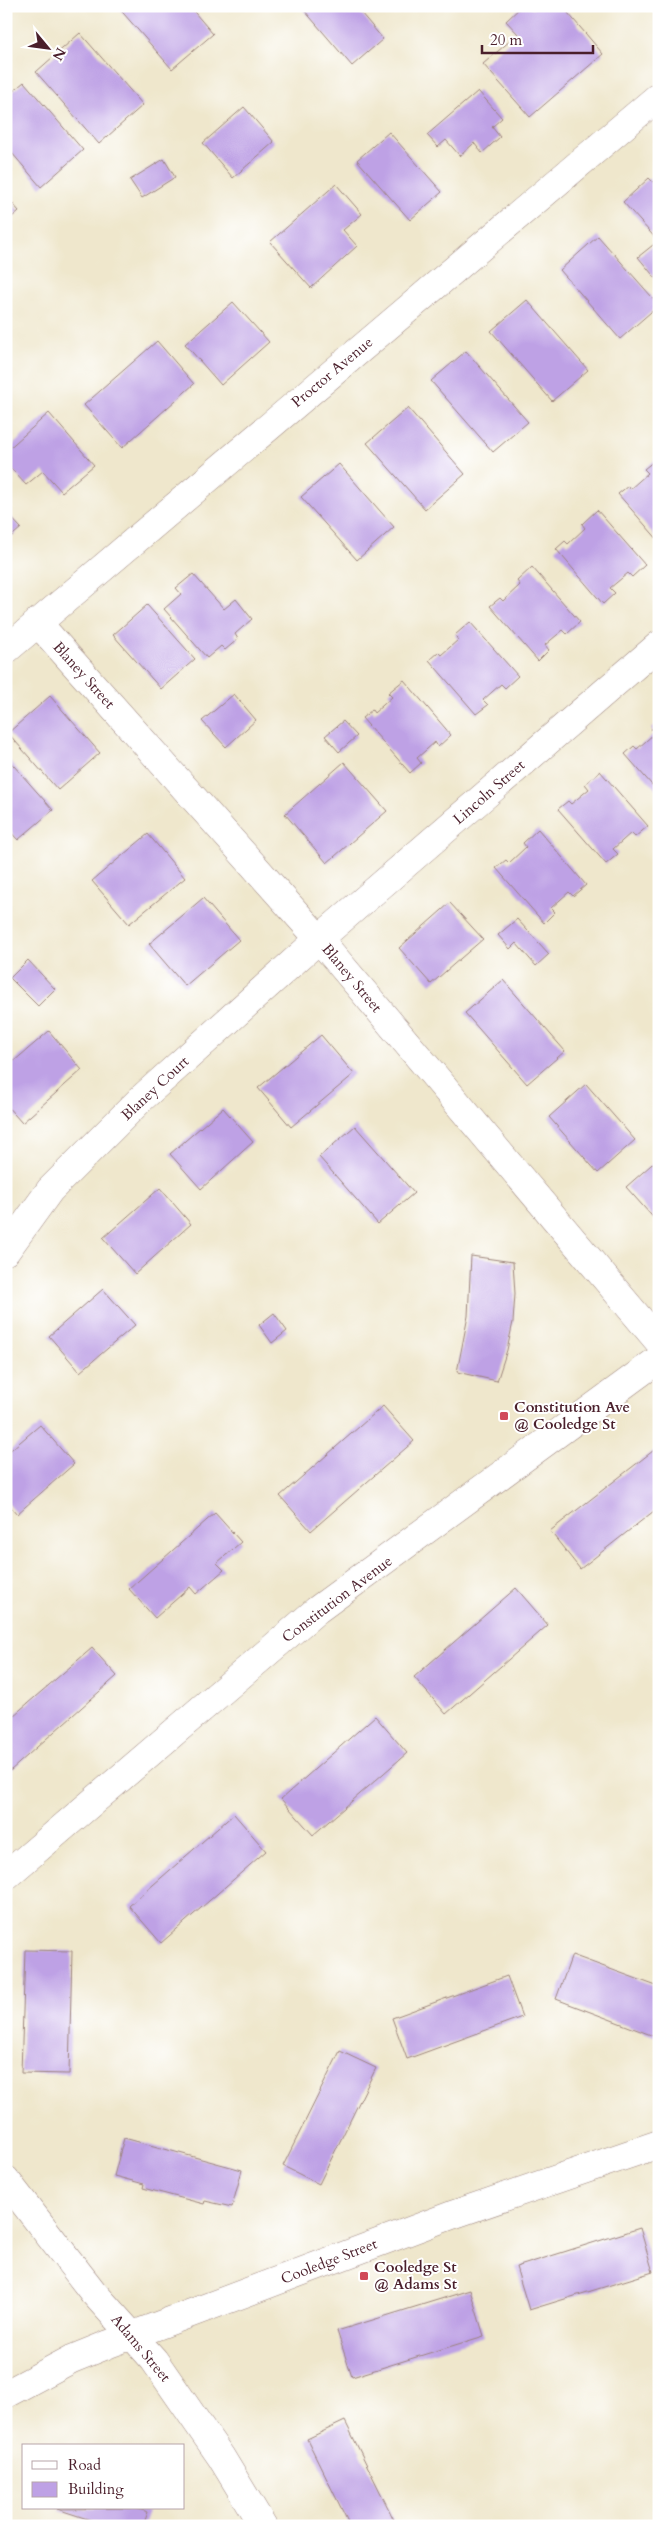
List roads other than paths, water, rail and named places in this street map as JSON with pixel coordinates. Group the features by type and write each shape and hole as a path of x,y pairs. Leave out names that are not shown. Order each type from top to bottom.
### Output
{"street":[{"name":"Proctor Avenue","path":"6,650 659,96"},
{"name":"Blaney Street","path":"37,622 318,939 659,1342"},
{"name":"Lincoln Street","path":"318,939 659,645"},
{"name":"Blaney Court","path":"6,1250 50,1190 142,1098 318,939"},
{"name":"Constitution Avenue","path":"6,1876 317,1610 659,1359"},
{"name":"Cooledge Street","path":"6,2394 72,2359 131,2336 452,2215 659,2144"},
{"name":"Adams Street","path":"6,2180 94,2292 154,2360 221,2457 254,2522"}],"place":[{"name":"Constitution Ave @ Cooledge St","path":"504,1416"},
{"name":"Cooledge St @ Adams St","path":"364,2276"}]}
